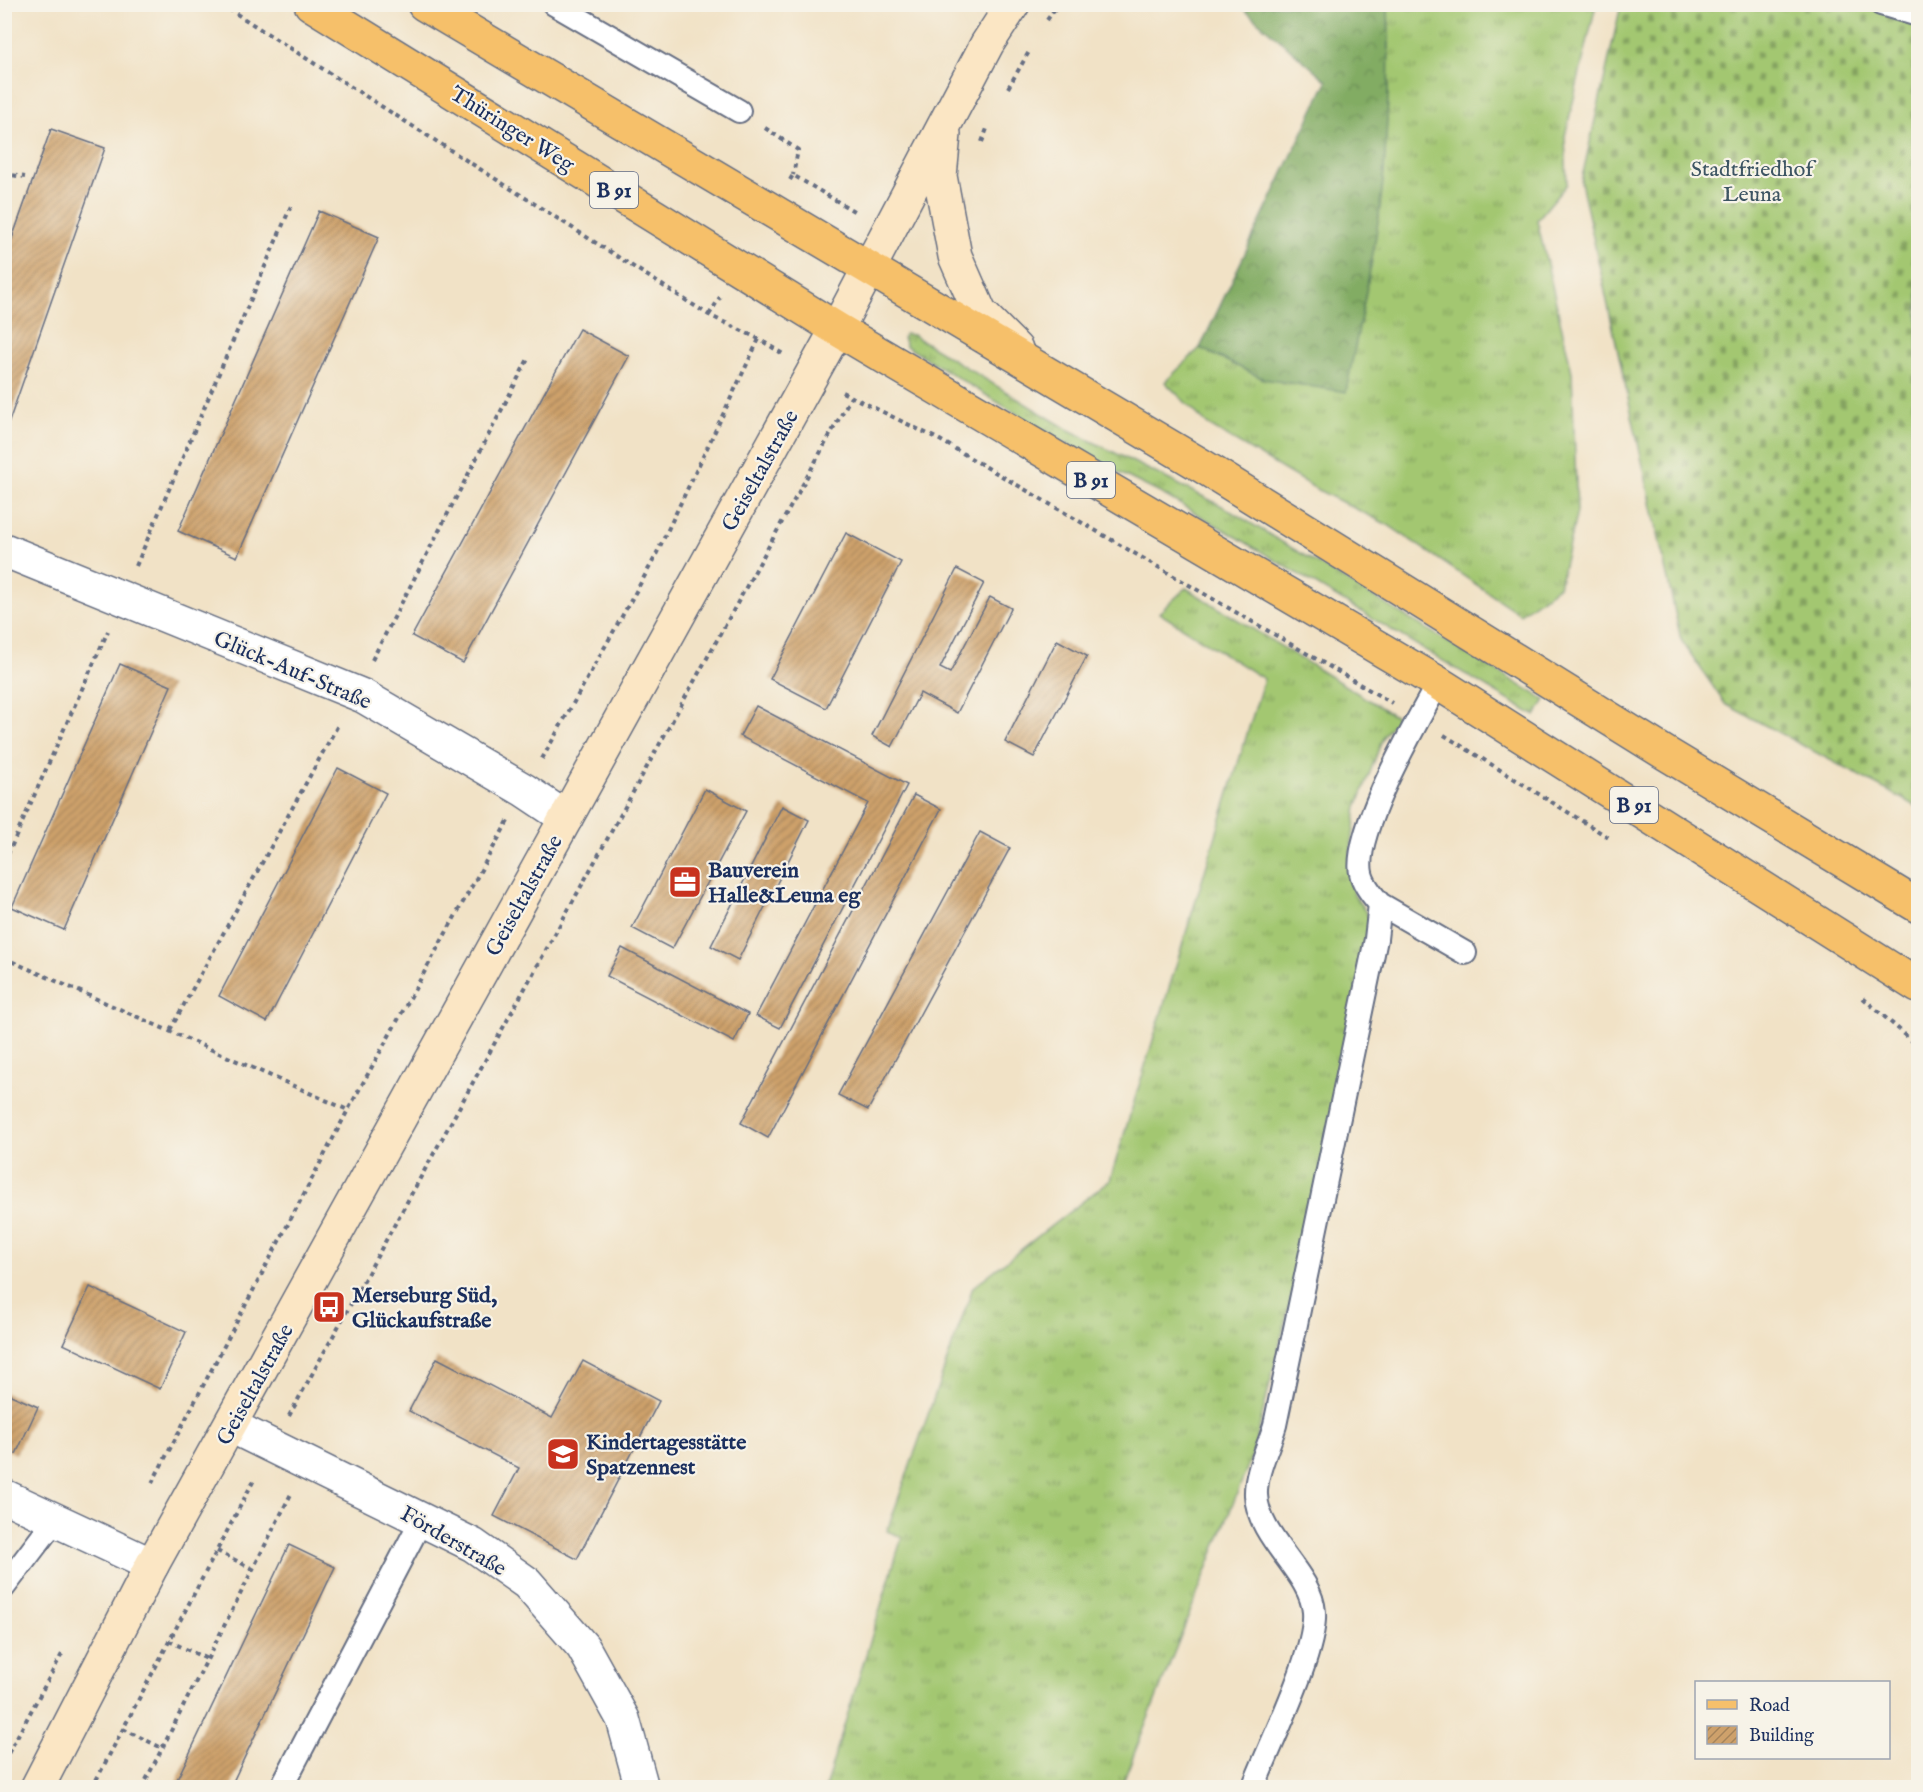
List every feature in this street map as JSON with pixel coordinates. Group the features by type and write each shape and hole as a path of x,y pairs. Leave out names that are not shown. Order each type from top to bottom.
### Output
{"main road":[{"name":"Thüringer Weg","path":"311,4 837,329"},
{"name":"B 91","path":"424,4 1204,467 1665,753 1918,906"},
{"name":"B 91","path":"837,329 1438,683 1918,986"}],"street":[{"name":"Geiseltalstraße","path":"37,1788 152,1565 837,329 867,267 987,44 1013,4"},
{"path":"946,120 940,176 955,256 980,313 1029,364"},
{"name":"Glück-Auf-Straße","path":"4,550 363,696 524,790 566,818"},
{"name":"Förderstraße","path":"231,1426 473,1545 527,1583 583,1647 623,1719 642,1788"},
{"path":"4,1496 152,1565"}],"lane":[{"path":"554,4 739,111"},
{"path":"1881,4 1915,10"},
{"path":"1438,683 1418,718 1373,812 1364,846 1361,872 1371,893 1380,904 1465,953"},
{"path":"1253,1788 1312,1642 1314,1610 1301,1579 1264,1525 1256,1495 1275,1425 1376,939 1380,904"},
{"path":"281,1788 422,1519"},
{"path":"4,1587 55,1520"}],"path":[{"path":"221,4 709,315 759,339 851,398 938,439 1418,718 1501,771"},
{"path":"1045,24 1058,4"},
{"path":"1006,92 1034,44"},
{"path":"739,111 798,150 793,176"},
{"path":"979,151 990,121"},
{"path":"4,174 25,177"},
{"path":"4,863 122,598 291,206"},
{"path":"151,1486 348,1110 653,561 759,339"},
{"path":"92,1788 272,1447 851,398"},
{"path":"4,958 348,1110"},
{"path":"142,1788 306,1464"},
{"path":"217,1551 253,1569"},
{"path":"170,1641 207,1659"},
{"path":"4,1761 64,1650"},
{"path":"123,1729 162,1748"}],"green space":[{"path":"1239,5 1388,5 1388,108 1381,198 1368,281 1346,392 1264,379 1200,348 1327,81"},
{"path":"1388,5 1596,5 1565,136 1567,184 1537,220 1572,372 1577,512 1559,586 1520,614 1388,525 1318,490 1208,425 1165,382 1200,348 1264,379 1389,49"},
{"name":"Stadtfriedhof Leuna","path":"1621,5 1918,5 1918,807 1725,704 1681,640 1581,182"},
{"path":"905,334 913,335 1067,429 1222,506 1545,700 1535,716 1230,533 1164,495 1087,457 906,346 903,338"},
{"path":"1186,588 1398,718 1384,735 1357,807 1349,865 1354,895 1370,918 1316,1196 1253,1453 1121,1787 825,1788 902,1537 887,1531 973,1287 1110,1180 1264,679 1159,613"}],"building":[{"path":"51,129 105,148 5,433 4,261"},
{"path":"319,211 379,237 237,557 178,531"},
{"path":"579,329 629,356 463,663 412,636"},
{"path":"846,533 901,562 826,708 770,679"},
{"path":"957,569 984,583 940,668 950,673 990,597 1011,608 957,713 920,693 892,747 872,736"},
{"path":"1057,640 1087,656 1034,757 1005,742"},
{"path":"120,664 171,686 64,930 12,907"},
{"path":"756,706 907,785 780,1028 756,1016 868,803 740,736"},
{"path":"338,768 386,793 267,1022 219,996"},
{"path":"705,789 746,811 672,949 632,928"},
{"path":"914,795 941,809 768,1138 741,1123"},
{"path":"782,806 809,820 738,960 711,946"},
{"path":"980,832 1010,848 868,1110 838,1095"},
{"path":"622,948 748,1014 734,1042 607,976"},
{"path":"90,1287 186,1332 160,1389 63,1344"},
{"path":"437,1358 552,1418 583,1361 659,1401 577,1559 494,1516 519,1468 409,1411"},
{"path":"4,1392 38,1407 16,1454 4,1449"},
{"path":"289,1545 335,1567 230,1788 173,1788"}],"place":[{"name":"Bauverein Halle&Leuna eg","path":"685,882"},
{"name":"Merseburg Süd, Glückaufstraße","path":"329,1307"},
{"name":"Kindertagesstätte Spatzennest","path":"563,1454"}]}
